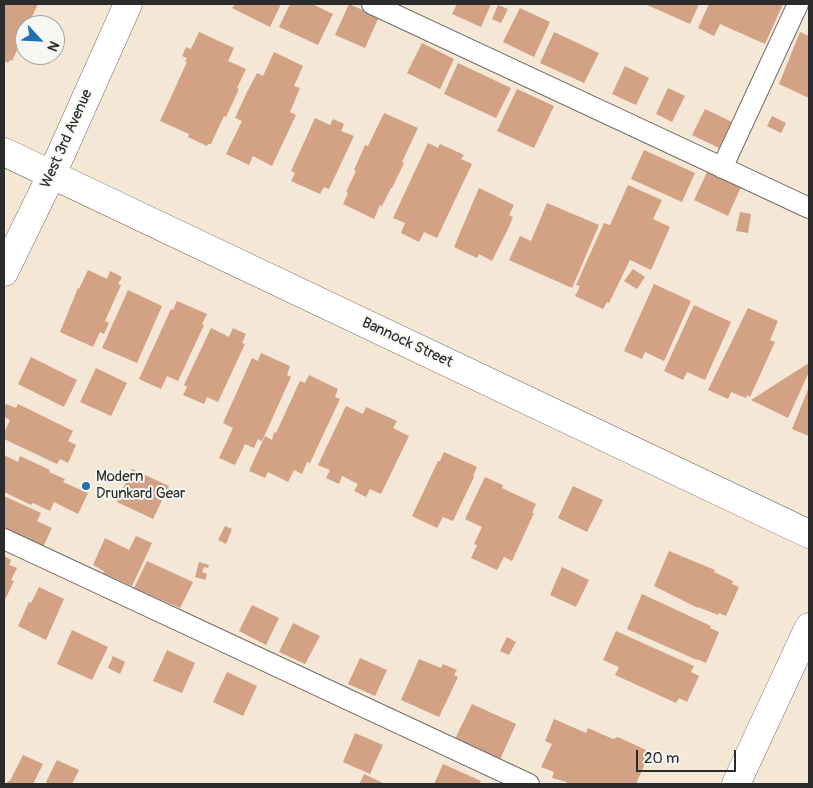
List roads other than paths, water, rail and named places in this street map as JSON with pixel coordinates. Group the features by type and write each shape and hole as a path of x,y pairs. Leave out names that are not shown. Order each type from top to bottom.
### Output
{"street":[{"name":"West 3rd Avenue","path":"4,272 52,174 128,4"},
{"name":"Bannock Street","path":"4,152 809,534"},
{"path":"736,784 809,627"}],"lane":[{"path":"372,4 809,208"},
{"path":"722,168 798,4"},
{"path":"4,539 529,784"}],"place":[{"name":"Modern Drunkard Gear","path":"86,486"}]}
